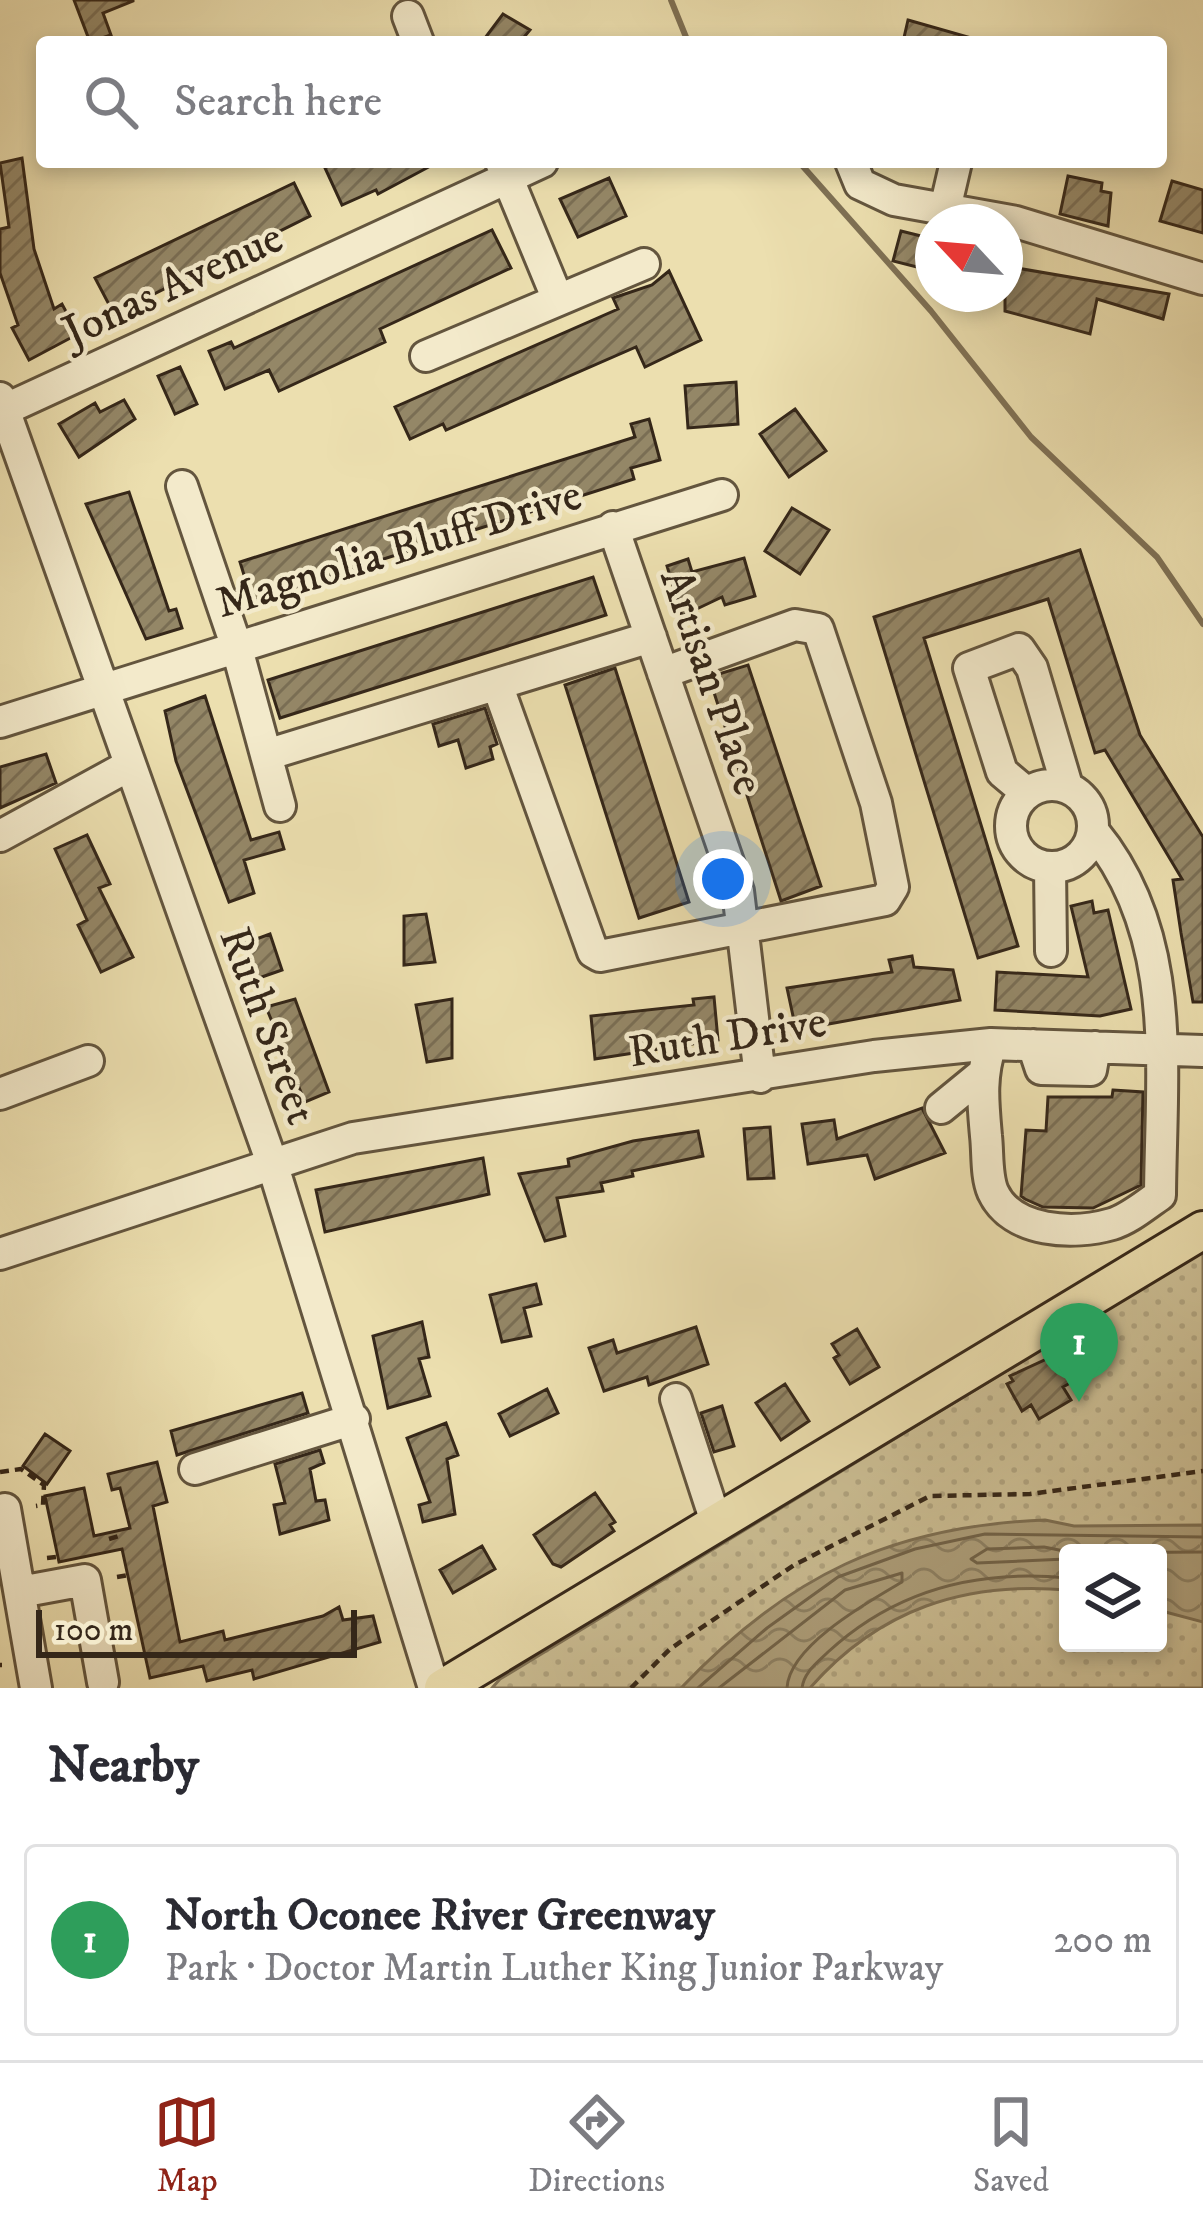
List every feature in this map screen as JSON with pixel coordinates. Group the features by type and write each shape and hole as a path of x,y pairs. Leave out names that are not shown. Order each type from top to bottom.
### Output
{"main road":[{"path":"438,1688 483,1674 717,1525 1203,1230"}],"street":[{"path":"853,168 860,184 917,204"},
{"path":"946,204 955,168"},
{"path":"504,170 558,300"},
{"name":"Jonas Avenue","path":"2,404 504,170"},
{"path":"1023,224 1203,279"},
{"path":"426,356 644,264"},
{"name":"Ruth Street","path":"2,404 272,1162 438,1688"},
{"path":"182,486 236,645 280,806"},
{"name":"Magnolia Bluff Drive","path":"0,722 722,495"},
{"name":"Artisan Place","path":"614,527 738,891 760,1077"},
{"path":"498,687 592,952 600,956 886,900 893,886 876,803 818,629 795,625 663,673"},
{"path":"266,755 651,637"},
{"path":"1027,793 1002,772 970,668 1019,650 1032,668 1067,786"},
{"path":"0,836 130,765"},
{"path":"991,1044 980,1076 990,1179 1003,1206 1019,1220 1040,1226 1096,1227 1117,1223 1160,1196 1161,1005 1145,917 1123,866 1094,832 1087,801 1067,786 1045,785 1027,793 1011,822 1017,848 1040,866 1076,861 1094,832"},
{"path":"1050,867 1051,951"},
{"name":"Ruth Drive","path":"0,1254 353,1138 991,1044 1203,1051"},
{"path":"0,1094 88,1061"},
{"path":"941,1108 980,1076"},
{"path":"676,1399 717,1525"},
{"path":"195,1468 354,1419"},
{"path":"21,1507 20,1592 36,1688"},
{"path":"20,1592 86,1580 103,1682"}],"path":[{"path":"0,1472 21,1469 44,1485 44,1505 21,1507"},
{"path":"631,1688 670,1649 794,1565 930,1496 1030,1494 1203,1471"},
{"path":"109,1539 119,1536"},
{"path":"47,1558 58,1556"},
{"path":"117,1577 129,1575"}],"shaded area":[{"path":"1203,1251 1203,1688 492,1688 500,1679"}],"water":[{"path":"1045,1520 1074,1526 1203,1525 1203,1622 1167,1612 1167,1544 1059,1544 1059,1590 994,1590 926,1606 865,1638 810,1688 681,1688 761,1615 845,1564 890,1546 989,1524"}],"building":[{"path":"74,0 133,0 103,13 111,35 88,36"},
{"path":"503,14 530,30 525,36 486,36"},
{"path":"908,20 964,36 904,36"},
{"path":"22,158 34,249 54,309 62,304 78,334 29,360 12,328 18,325 0,273 0,229 9,227 0,163"},
{"path":"325,168 427,168 378,194 376,190 342,205"},
{"path":"1068,176 1102,183 1101,191 1111,193 1108,226 1060,214"},
{"path":"609,178 626,216 578,237 560,199"},
{"path":"1172,181 1203,190 1203,233 1160,221"},
{"path":"294,183 310,216 114,314 95,278"},
{"path":"492,230 511,268 380,329 385,342 279,391 269,370 225,389 209,351 231,342 234,348"},
{"path":"901,231 915,234 915,266 893,261"},
{"path":"1023,269 1169,294 1163,319 1097,299 1090,334 1009,312 1023,312"},
{"path":"669,271 701,340 645,367 636,347 446,430 443,424 410,439 395,407 618,309 613,298 652,285"},
{"path":"180,367 197,404 175,414 158,376"},
{"path":"736,382 738,424 688,428 685,386"},
{"path":"124,400 135,419 79,457 59,424 95,403 100,412"},
{"path":"795,409 826,451 789,477 760,434"},
{"path":"649,419 660,460 631,468 634,479 252,601 240,562 635,437 631,424"},
{"path":"129,492 169,611 176,609 182,628 146,639 86,504"},
{"path":"792,508 829,530 800,574 765,551"},
{"path":"1080,550 1140,735 1203,837 1203,1002 1193,1002 1181,933 1173,880 1182,879 1105,750 1095,753 1048,599 924,638 1018,946 978,958 874,617"},
{"path":"744,558 755,596 725,605 722,597 682,616 667,566 688,559 692,572"},
{"path":"593,577 606,615 280,718 268,680"},
{"path":"748,665 821,886 781,901 709,677"},
{"path":"615,668 689,902 639,918 565,685"},
{"path":"205,696 251,840 279,832 284,849 244,860 254,893 229,902 176,761 165,711"},
{"path":"485,708 497,744 490,747 493,759 466,768 458,740 439,746 433,724"},
{"path":"46,754 56,783 0,808 0,767"},
{"path":"87,835 110,884 99,888 133,957 101,972 78,925 87,920 55,849"},
{"path":"1092,901 1094,913 1108,910 1131,1009 1100,1016 995,1010 997,972 1088,977 1071,906"},
{"path":"426,914 435,962 404,965 404,916"},
{"path":"270,934 282,970 256,979 243,944"},
{"path":"912,956 914,967 953,970 960,1000 796,1030 787,988 892,972 889,960"},
{"path":"714,997 718,1040 595,1059 591,1016 694,1005 693,999"},
{"path":"295,999 329,1092 305,1102 266,1007"},
{"path":"452,999 452,1058 427,1062 416,1005"},
{"path":"1113,1090 1143,1092 1141,1185 1093,1208 1043,1207 1021,1196 1026,1130 1046,1131 1048,1097 1112,1097"},
{"path":"922,1108 945,1153 875,1179 867,1155 808,1164 802,1124 834,1120 837,1139"},
{"path":"770,1127 774,1178 748,1179 744,1129"},
{"path":"698,1131 703,1156 632,1171 633,1176 601,1183 603,1191 557,1198 565,1236 545,1241 519,1174 569,1166 568,1159 633,1141"},
{"path":"483,1158 489,1194 325,1232 316,1190"},
{"path":"536,1284 541,1304 524,1308 531,1336 502,1342 490,1295"},
{"path":"422,1322 429,1357 419,1359 430,1396 388,1408 373,1336"},
{"path":"696,1327 708,1364 649,1385 647,1377 604,1391 589,1348 613,1340 617,1353"},
{"path":"857,1329 879,1367 850,1384 834,1358 839,1355 832,1344"},
{"path":"1078,1336 1081,1341 1088,1338 1102,1365 1063,1387 1071,1400 1039,1419 1031,1405 1022,1411 1007,1384 1013,1381 1010,1376 1066,1350 1063,1344"},
{"path":"785,1384 809,1421 781,1440 756,1403"},
{"path":"547,1389 558,1413 510,1436 499,1414"},
{"path":"302,1393 308,1413 177,1455 171,1431"},
{"path":"722,1406 734,1446 714,1452 701,1413"},
{"path":"446,1423 458,1455 447,1459 455,1514 423,1522 419,1505 430,1502 407,1438"},
{"path":"45,1434 70,1451 47,1484 23,1466"},
{"path":"320,1450 324,1463 310,1469 316,1501 325,1500 329,1520 280,1534 274,1505 285,1503 275,1464"},
{"path":"157,1462 167,1502 153,1506 180,1642 223,1631 225,1640 323,1616 339,1607 343,1620 373,1616 380,1642 254,1679 252,1670 207,1681 203,1666 150,1678 122,1549 59,1562 45,1496 84,1488 94,1536 130,1528 120,1488 112,1490 108,1474"},
{"path":"595,1493 615,1522 610,1525 614,1531 561,1567 553,1564 534,1535"},
{"path":"482,1546 495,1569 453,1593 440,1570"}],"waterway":[{"path":"671,0 686,36"},
{"path":"804,168 931,311 1031,437 1157,557 1203,624"}],"place":[{"name":"North Oconee River Greenway","path":"1079,1402"}]}
